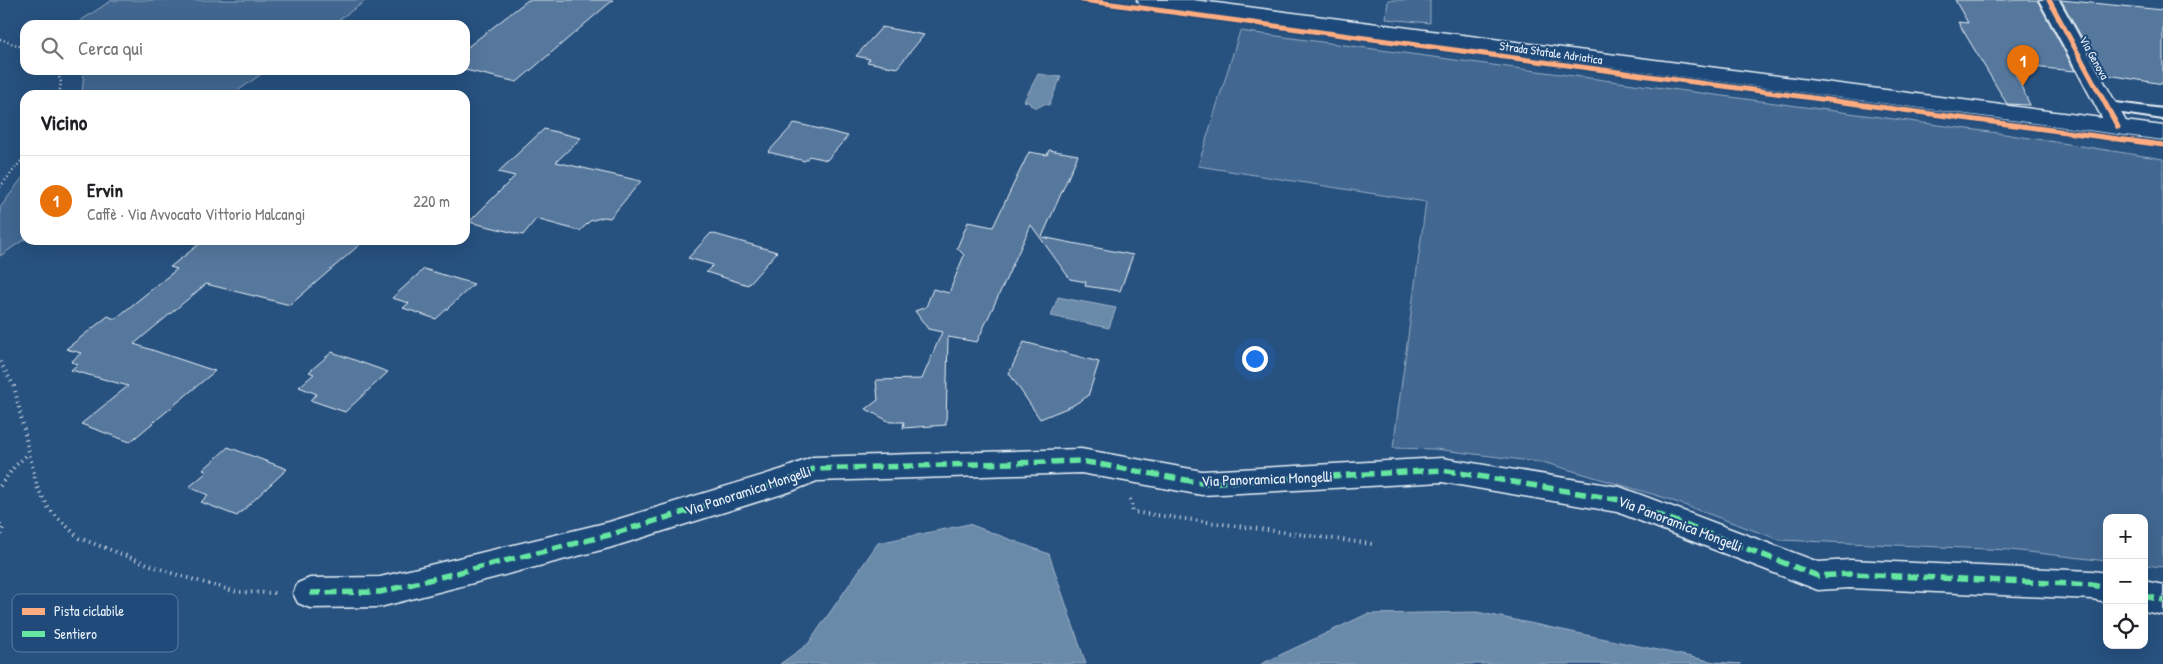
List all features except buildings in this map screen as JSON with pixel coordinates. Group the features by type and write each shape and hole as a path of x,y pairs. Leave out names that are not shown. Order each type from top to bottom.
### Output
{"street":[{"name":"Strada Statale Adriatica","path":"1147,0 2163,133"},
{"name":"Via Genova","path":"2049,0 2118,127"},
{"name":"Via Panoramica Mongelli","path":"310,593 380,592 609,535 792,479 813,469 1081,460 1202,483 1442,470 1620,500 1818,576 1859,574 2092,585 2103,587"},
{"path":"2148,597 2163,600"}],"lane":[{"path":"2108,107 2163,114"}],"path":[{"path":"0,38 20,46"},
{"path":"58,75 61,82 59,90"},
{"path":"0,187 20,162"},
{"path":"0,362 14,386 36,487 49,509 79,538 174,574 237,592 310,593"},
{"path":"0,486 14,467 29,454"},
{"path":"1125,468 1133,512 1372,544"},
{"path":"0,524 3,528 0,536"}],"shaded area":[{"path":"112,0 367,0 338,20 82,20"},
{"path":"1388,0 1430,0 1430,23 1386,19"},
{"path":"1240,31 1998,133 2163,159 2163,567 2148,565 2148,514 2103,514 2103,561 2010,550 1780,540 1662,497 1546,463 1435,449 1393,448 1426,202 1198,166"},
{"path":"1038,74 1061,77 1049,105 1044,104 1037,108 1024,101"},
{"path":"84,75 260,75 239,90 82,90"},
{"path":"20,181 20,242 0,256 0,208"},
{"path":"1058,297 1116,308 1109,328 1051,316"},
{"path":"969,524 1049,554 1086,664 780,664 808,644 878,543"},
{"path":"1477,612 1715,662 1741,664 1261,664 1367,614"}],"marked path":[{"path":"310,593 380,592 609,535 792,479 813,469 1081,461 1202,483 1442,470 1620,500 1818,576 1850,574 2092,585 2103,587"},
{"path":"2148,597 2163,600"}],"cycle path":[{"path":"1082,0 2163,145"},
{"path":"2049,0 2118,127"}],"place":[{"name":"Ervin","path":"2023,86"}]}
